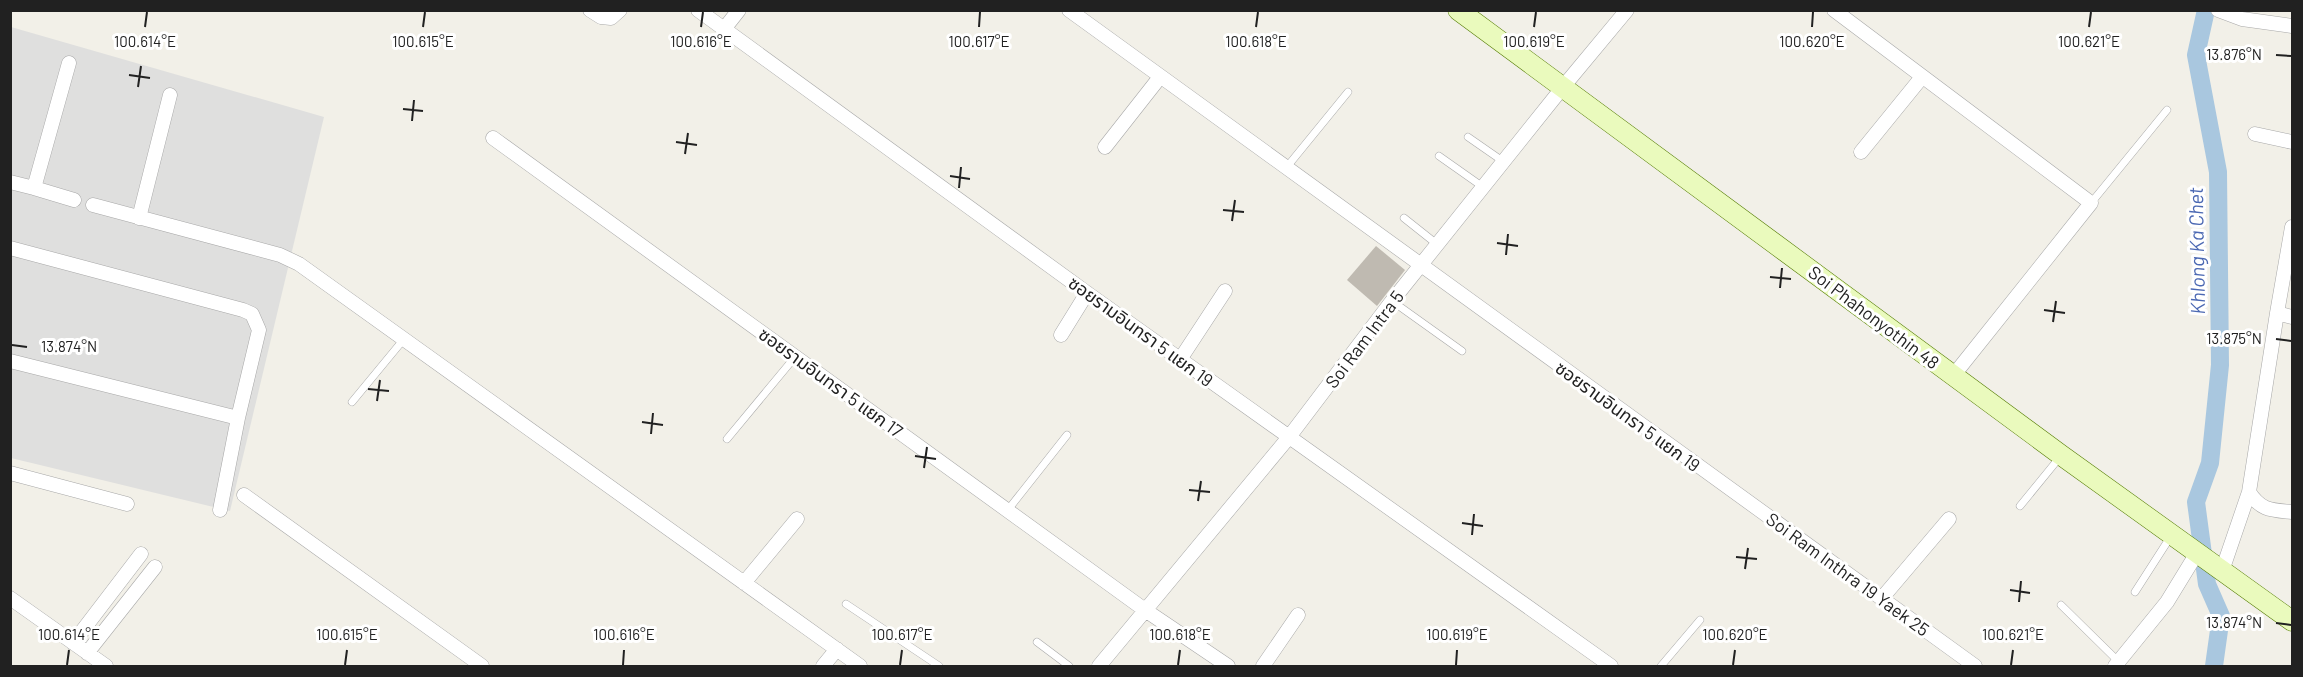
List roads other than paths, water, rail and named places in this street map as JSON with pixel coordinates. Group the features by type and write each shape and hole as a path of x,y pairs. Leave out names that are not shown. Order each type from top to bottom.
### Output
{"street":[{"path":"590,10 601,17 611,18 620,10"},
{"name":"ซอยรามอินทรา 5 แยก 19","path":"698,10 1087,293 1611,666"},
{"path":"724,29 739,10"},
{"name":"ซอยรามอินทรา 5 แยก 19","path":"1069,10 1721,483"},
{"name":"Soi Phahonyothin 48","path":"1458,10 2061,456 2292,621"},
{"name":"Soi Ram Intra 5","path":"1099,666 1290,437 1392,301 1563,87 1628,10"},
{"path":"1834,10 2091,203 1953,376"},
{"path":"2221,12 2242,19 2292,26"},
{"path":"34,188 69,63"},
{"path":"1106,147 1160,76"},
{"path":"1861,152 1922,77"},
{"path":"139,218 170,95"},
{"path":"2255,134 2292,142"},
{"name":"ซอยรามอินทรา 5 แยก 17","path":"493,138 1007,511 1145,610 1228,666"},
{"path":"10,182 74,200"},
{"path":"93,205 280,255 310,271 860,666"},
{"path":"2222,571 2249,492 2292,227"},
{"path":"10,248 252,314 259,330 238,418 220,510"},
{"path":"1181,358 1225,291"},
{"path":"1061,335 1087,293"},
{"path":"2277,313 2292,316"},
{"path":"10,361 238,418"},
{"path":"10,473 127,504"},
{"name":"Soi Ram Inthra 19 Yaek 25","path":"1721,483 1975,666"},
{"path":"2249,492 2256,504 2272,510 2292,512"},
{"path":"243,495 482,666"},
{"path":"744,583 797,519"},
{"path":"1882,598 1949,519"},
{"path":"2117,664 2167,602 2198,553"},
{"path":"73,642 141,554"},
{"path":"87,653 155,567"},
{"path":"10,598 106,666"},
{"path":"1263,666 1298,615"},
{"path":"823,666 837,649"}],"lane":[{"path":"1286,168 1348,92"},
{"path":"2091,203 2167,110"},
{"path":"1468,137 1503,162"},
{"path":"1439,156 1483,187"},
{"path":"1404,218 1438,245"},
{"path":"1392,301 1462,351"},
{"path":"352,402 404,339"},
{"path":"728,439 795,357"},
{"path":"1007,511 1067,435"},
{"path":"2020,506 2061,456"},
{"path":"2136,592 2173,535"},
{"path":"846,604 939,666"},
{"path":"2061,605 2117,664"},
{"path":"1661,666 1700,620"},
{"path":"1038,642 1069,666"}],"waterway":[{"name":"Khlong Ka Chet","path":"2206,10 2196,55 2218,172 2220,365 2210,463 2196,502 2207,584 2221,616 2214,666"}]}
